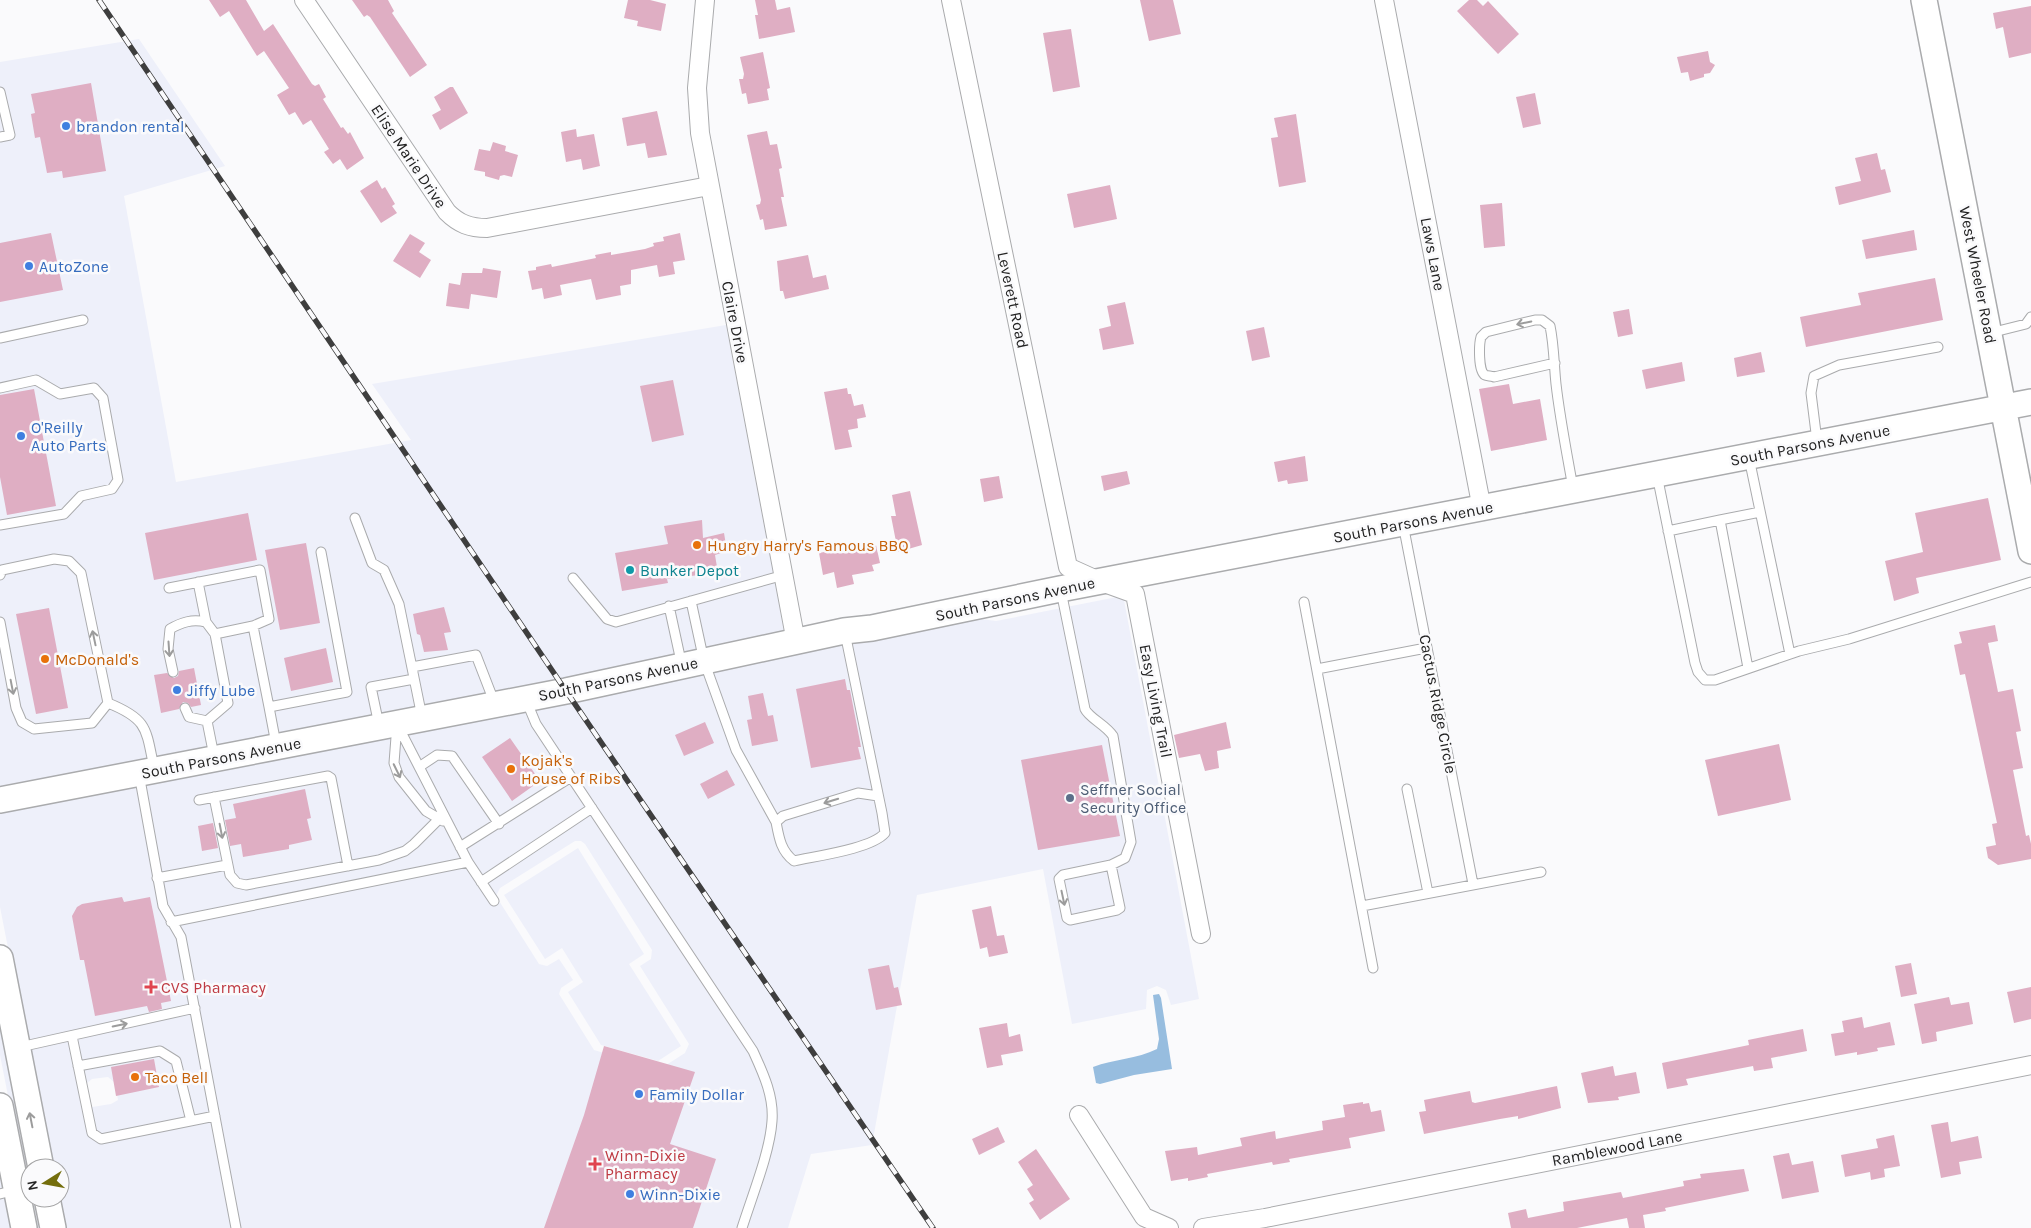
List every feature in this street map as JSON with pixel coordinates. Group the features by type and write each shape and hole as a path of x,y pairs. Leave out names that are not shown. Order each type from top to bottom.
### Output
{"main road":[{"name":"West Wheeler Road","path":"1924,0 2031,551"},
{"name":"South Parsons Avenue","path":"0,800 496,705 844,631 872,628 1099,581 1482,509 2031,402"},
{"path":"0,958 39,1158"},
{"path":"0,1106 8,1192 24,1228"},
{"path":"49,1208 53,1228"}],"street":[{"name":"Elise Marie Drive","path":"304,0 447,212 456,221 466,226 487,228 709,186"},
{"name":"Claire Drive","path":"704,0 697,88 700,133 796,642"},
{"name":"Leverett Road","path":"951,0 1068,567 1099,581"},
{"name":"Laws Lane","path":"1384,0 1482,509"},
{"name":"Easy Living Trail","path":"1099,581 1135,594 1201,934"},
{"name":"Ramblewood Lane","path":"1203,1228 1266,1223 2031,1065"},
{"path":"1079,1115 1144,1217 1170,1228"}],"lane":[{"path":"0,92 10,135 0,138"},
{"path":"1990,333 2026,324 2031,317"},
{"path":"0,338 83,320"},
{"path":"1555,363 1494,377 1486,376 1482,372 1480,360 1481,337 1486,332 1542,320 1550,326 1555,363 1556,384 1574,491"},
{"path":"1817,444 1811,393 1814,376 1839,365 1938,347"},
{"path":"0,388 36,380 60,394 94,388 103,398 118,480 112,489 81,496 64,514 0,525"},
{"path":"1749,457 1790,654"},
{"path":"1656,475 1698,672 1705,680 1715,680 1790,654 1849,639 2031,582"},
{"path":"1668,531 1760,512"},
{"path":"355,518 372,563 384,570 399,604 423,719"},
{"path":"1720,520 1748,668"},
{"name":"Cactus Ridge Circle","path":"1403,524 1473,884"},
{"path":"269,706 347,692 321,552"},
{"path":"0,575 2,570 54,559 69,561 81,573 108,703"},
{"path":"169,588 260,570 269,618 253,626 214,634"},
{"path":"573,578 607,619 616,622 784,575"},
{"path":"198,582 206,622 214,634 228,704 207,721"},
{"path":"1060,589 1086,709 1088,714 1107,727 1113,736 1131,842 1125,858 1111,865 1063,875 1059,879 1067,918 1070,920 1120,908 1111,865"},
{"path":"691,602 693,663"},
{"path":"1304,602 1373,968"},
{"path":"668,606 693,663 736,750 776,822 785,854 794,861 862,845 881,838 886,834 844,631"},
{"path":"173,672 168,649 170,629 188,621 206,622"},
{"path":"0,622 16,708 22,722 34,729 92,723 108,703"},
{"path":"253,626 276,747"},
{"path":"1317,669 1426,648"},
{"path":"412,667 476,655 496,705"},
{"path":"414,679 371,687 388,725 419,767 468,862 494,901"},
{"path":"526,699 536,724 753,1051 763,1073 770,1096 772,1120 768,1141 742,1228"},
{"path":"108,703 131,712 146,731 147,772 157,878 163,906 170,922 181,937 236,1228"},
{"path":"185,708 189,717 207,721"},
{"path":"207,721 215,759"},
{"path":"388,725 394,764 399,777 426,811 450,825"},
{"path":"419,767 437,755 452,756 498,824"},
{"path":"199,800 328,776 331,778 348,866"},
{"path":"460,847 571,777"},
{"path":"1407,789 1428,893"},
{"path":"776,822 789,814 858,793 878,796"},
{"path":"214,797 227,865 232,879 237,883 246,885 379,860 405,850 414,844 439,819"},
{"path":"481,882 592,808"},
{"path":"170,922 468,862"},
{"path":"157,878 227,865"},
{"path":"1362,906 1541,872"},
{"path":"17,1048 195,1008"},
{"path":"72,1036 92,1132 101,1139 216,1116"},
{"path":"78,1066 160,1051 176,1061 191,1121"}],"shaded area":[{"path":"139,39 225,166 124,196 176,482 411,440 372,384 726,325 785,636 0,792 0,62"},
{"path":"1117,597 1124,600 1199,999 1171,1005 1166,990 1157,986 1147,990 1146,1009 1072,1024 1043,869 917,895 872,1145 811,1154 788,1228 63,1228 59,1208 70,1208 70,1158 49,1158 0,907 0,809 966,617 996,621","holes":["575,841 581,841 585,844 652,950 651,959 640,966 689,1044 685,1053 663,1067 655,1068 594,1050 559,994 561,988 573,980 559,959 547,966 539,964 496,896 500,888","108,1077 115,1083 118,1100 111,1104 92,1107 90,1105 86,1084 92,1079"]},
{"path":"578,848 644,954 629,964 681,1046 658,1061 601,1045 568,992 583,982 562,948 545,959 504,895"},
{"path":"0,1009 28,1158 20,1158 0,1055"},
{"path":"0,1158 14,1228 0,1228"},
{"path":"30,1208 39,1208 43,1228 34,1228"}],"water":[{"path":"1159,994 1172,1069 1134,1075 1100,1084 1096,1083 1093,1067 1142,1055 1157,1049 1159,1039 1153,995"}],"building":[{"path":"209,0 246,0 264,31 273,24 312,84 315,86 319,84 326,97 323,99 341,128 343,127 348,134 350,132 364,158 347,170 340,159 333,164 324,152 329,149 311,120 303,125 295,112 289,115 277,95 289,88 264,51 257,56 229,11 220,17"},
{"path":"352,0 388,0 394,11 392,13 427,65 410,77 370,17 367,15 364,17"},
{"path":"628,0 650,0 666,4 661,31 637,26 638,21 624,18"},
{"path":"755,0 775,0 777,10 790,7 795,32 759,39 755,15 758,15"},
{"path":"1140,0 1173,0 1181,34 1149,41"},
{"path":"1469,0 1477,0 1483,6 1488,1 1519,34 1498,54 1457,11"},
{"path":"2031,6 2031,53 2009,58 2003,27 1996,29 1993,13"},
{"path":"1071,29 1080,87 1053,92 1043,33"},
{"path":"1708,51 1710,62 1715,65 1710,73 1704,74 1704,77 1690,81 1688,72 1681,73 1677,57"},
{"path":"763,52 770,88 767,89 769,100 748,104 746,93 742,94 739,79 743,79 744,74 740,57"},
{"name":"brandon rental","path":"91,83 106,171 63,178 62,171 47,173 40,137 35,138 31,114 35,113 31,94"},
{"path":"453,87 468,113 440,130 432,115 441,110 434,97"},
{"path":"1535,93 1541,124 1523,128 1516,97"},
{"path":"657,111 667,155 648,158 645,143 627,146 622,118"},
{"path":"1296,114 1306,182 1279,187 1271,138 1278,137 1274,118"},
{"path":"576,129 577,137 594,134 600,166 583,170 581,159 566,162 561,132"},
{"path":"767,131 770,145 777,144 782,168 779,169 784,197 781,197 787,226 765,230 763,219 760,220 756,205 760,204 761,200 747,135"},
{"path":"493,142 506,146 505,151 518,155 512,177 504,175 500,176 499,180 485,176 485,172 474,170 479,149 490,151"},
{"path":"1877,153 1881,170 1885,169 1891,192 1839,205 1835,187 1861,181 1855,158"},
{"path":"377,180 382,189 385,187 395,204 392,206 397,213 381,223 360,191"},
{"path":"1110,185 1117,219 1074,228 1067,194"},
{"path":"1502,203 1505,246 1484,248 1480,205"},
{"path":"1914,230 1917,250 1866,259 1862,240"},
{"name":"AutoZone","path":"51,233 63,290 0,302 0,243"},
{"path":"680,233 685,260 673,262 675,274 659,277 657,265 631,270 631,284 620,286 621,295 596,300 591,279 560,285 562,295 544,299 542,288 532,290 528,271 536,270 536,267 551,264 552,267 596,258 595,255 611,252 611,255 645,249 654,246 653,243 664,241 663,237"},
{"path":"410,234 425,243 419,252 431,260 420,278 393,261"},
{"path":"808,255 813,278 826,275 829,289 785,299 783,291 780,291 777,261"},
{"path":"483,268 501,271 497,298 471,294 469,309 446,306 449,283 460,285 462,273 482,273"},
{"path":"1935,278 1943,320 1806,347 1800,317 1861,305 1858,293"},
{"path":"1125,302 1134,344 1103,350 1099,329 1111,326 1107,306"},
{"path":"1629,309 1633,334 1618,337 1613,312"},
{"path":"1264,327 1270,357 1252,361 1246,331"},
{"path":"1761,352 1765,372 1737,377 1734,358"},
{"path":"1682,362 1685,381 1646,389 1642,370"},
{"path":"673,380 684,435 652,442 640,386"},
{"path":"1509,384 1513,404 1540,399 1547,440 1491,451 1479,389"},
{"path":"847,388 848,394 851,394 854,406 863,404 866,417 857,419 858,428 848,430 852,447 835,450 824,392"},
{"name":"O'Reilly Auto Parts","path":"34,389 56,506 7,515 0,477 0,395"},
{"path":"1305,456 1308,481 1288,484 1287,480 1278,482 1274,462"},
{"path":"1127,471 1130,484 1104,491 1101,476"},
{"path":"999,476 1003,498 984,502 980,479"},
{"path":"910,491 922,545 898,552 891,516 896,516 892,495"},
{"path":"1988,498 2001,560 1916,578 1919,593 1894,601 1885,561 1923,552 1915,513"},
{"path":"248,513 257,560 154,580 145,533"},
{"path":"702,520 703,538 724,533 727,551 715,555 717,567 699,571 699,575 667,579 668,583 622,591 615,553 668,544 664,526"},
{"path":"306,543 320,623 280,630 265,550"},
{"path":"876,545 880,563 872,565 874,571 852,575 854,584 837,588 834,572 823,575 819,553 854,546 855,549"},
{"path":"444,607 451,632 444,633 448,650 424,652 420,635 417,634 413,614"},
{"path":"49,608 68,708 36,714 16,614"},
{"path":"1995,625 1998,641 1988,643 1998,692 2013,689 2021,731 2016,732 2023,768 2013,770 2026,836 2029,835 2031,844 2031,859 1998,865 1988,858 1986,847 1996,845 1992,824 1997,823 1965,674 1960,675 1954,645 1962,643 1959,632"},
{"path":"326,648 333,682 291,691 284,658"},
{"name":"Jiffy Lube","path":"194,668 201,705 191,707 188,703 183,702 179,709 161,713 154,675 167,673 174,678 178,676 179,671"},
{"path":"845,679 847,690 850,690 861,747 858,747 861,759 811,768 796,689"},
{"path":"763,693 768,716 773,715 778,741 752,746 747,720 752,719 748,696"},
{"path":"705,722 714,743 684,756 675,735"},
{"path":"1226,722 1231,748 1217,751 1219,768 1205,771 1200,754 1179,758 1174,735"},
{"name":"Kojak's House of Ribs","path":"510,738 540,781 512,801 482,757"},
{"path":"1779,744 1791,800 1718,816 1705,760"},
{"name":"Seffner Social Security Office","path":"1102,745 1120,836 1038,850 1021,760"},
{"path":"727,770 735,785 708,799 700,784"},
{"path":"305,789 311,818 307,819 312,840 289,845 289,849 243,857 241,844 230,846 225,820 236,818 233,804"},
{"path":"213,823 218,848 202,851 198,826"},
{"name":"CVS Pharmacy","path":"122,897 124,902 150,897 171,1001 161,1003 162,1009 149,1012 147,1006 95,1016 84,960 80,960 72,916 77,907 82,904"},
{"path":"991,906 997,936 1004,935 1008,953 989,957 987,947 980,949 972,910"},
{"path":"1911,963 1917,994 1901,997 1895,966"},
{"path":"889,965 894,988 898,987 902,1005 876,1010 868,969"},
{"path":"2031,987 2031,1019 2014,1023 2007,992"},
{"path":"1949,997 1951,1005 1969,1002 1973,1024 1936,1032 1937,1041 1922,1044 1914,1004"},
{"path":"1862,1017 1864,1028 1890,1022 1895,1045 1877,1048 1878,1051 1857,1055 1857,1052 1835,1056 1831,1034 1844,1032 1842,1021"},
{"path":"1007,1023 1009,1037 1020,1034 1023,1051 1001,1055 1003,1065 987,1068 979,1028"},
{"path":"1803,1029 1807,1051 1771,1058 1773,1068 1754,1071 1753,1066 1686,1079 1688,1085 1667,1089 1662,1063 1749,1045 1748,1040"},
{"name":"Winn-Dixie","path":"604,1046 695,1072 670,1144 716,1159 693,1228 544,1228 584,1115"},
{"name":"Taco Bell","path":"154,1059 159,1087 116,1096 111,1067"},
{"path":"1613,1066 1615,1076 1636,1072 1640,1093 1618,1097 1619,1100 1588,1103 1581,1073"},
{"path":"1557,1086 1561,1108 1518,1119 1518,1116 1424,1134 1419,1112 1426,1111 1424,1100 1470,1091 1472,1102 1475,1103"},
{"path":"1363,1102 1363,1104 1369,1103 1371,1112 1381,1110 1385,1131 1349,1138 1351,1148 1289,1159 1290,1162 1273,1165 1272,1162 1207,1174 1208,1177 1188,1181 1188,1178 1171,1181 1165,1151 1197,1147 1198,1155 1242,1146 1240,1138 1275,1131 1276,1139 1323,1130 1322,1121 1345,1117 1343,1105"},
{"path":"1948,1122 1951,1142 1978,1136 1982,1158 1959,1162 1961,1174 1941,1178 1931,1125"},
{"path":"998,1127 1005,1142 979,1155 972,1139"},
{"path":"1894,1135 1900,1166 1884,1169 1885,1177 1871,1180 1870,1172 1845,1177 1841,1155 1878,1148 1876,1139"},
{"path":"1036,1149 1070,1199 1040,1220 1029,1203 1034,1200 1027,1189 1033,1185 1018,1162"},
{"path":"1789,1153 1792,1165 1813,1161 1819,1192 1782,1199 1773,1156"},
{"path":"1744,1169 1749,1191 1665,1208 1666,1211 1643,1215 1645,1228 1629,1228 1627,1218 1577,1228 1511,1228 1508,1213 1526,1209 1528,1218 1564,1211 1563,1202 1621,1192 1623,1198 1684,1186 1683,1181 1701,1178 1700,1174"}],"railway":[{"path":"99,0 566,691 933,1228"}],"place":[{"name":"brandon rental","path":"66,126"},
{"name":"AutoZone","path":"29,266"},
{"name":"O'Reilly Auto Parts","path":"21,436"},
{"name":"Hungry Harry's Famous BBQ","path":"697,545"},
{"name":"Bunker Depot","path":"630,570"},
{"name":"McDonald's","path":"45,659"},
{"name":"Jiffy Lube","path":"177,690"},
{"name":"Kojak's House of Ribs","path":"511,769"},
{"name":"Seffner Social Security Office","path":"1070,798"},
{"name":"CVS Pharmacy","path":"151,987"},
{"name":"Taco Bell","path":"135,1077"},
{"name":"Family Dollar","path":"639,1094"},
{"name":"Winn-Dixie Pharmacy","path":"595,1164"},
{"name":"Winn-Dixie","path":"630,1194"}]}
